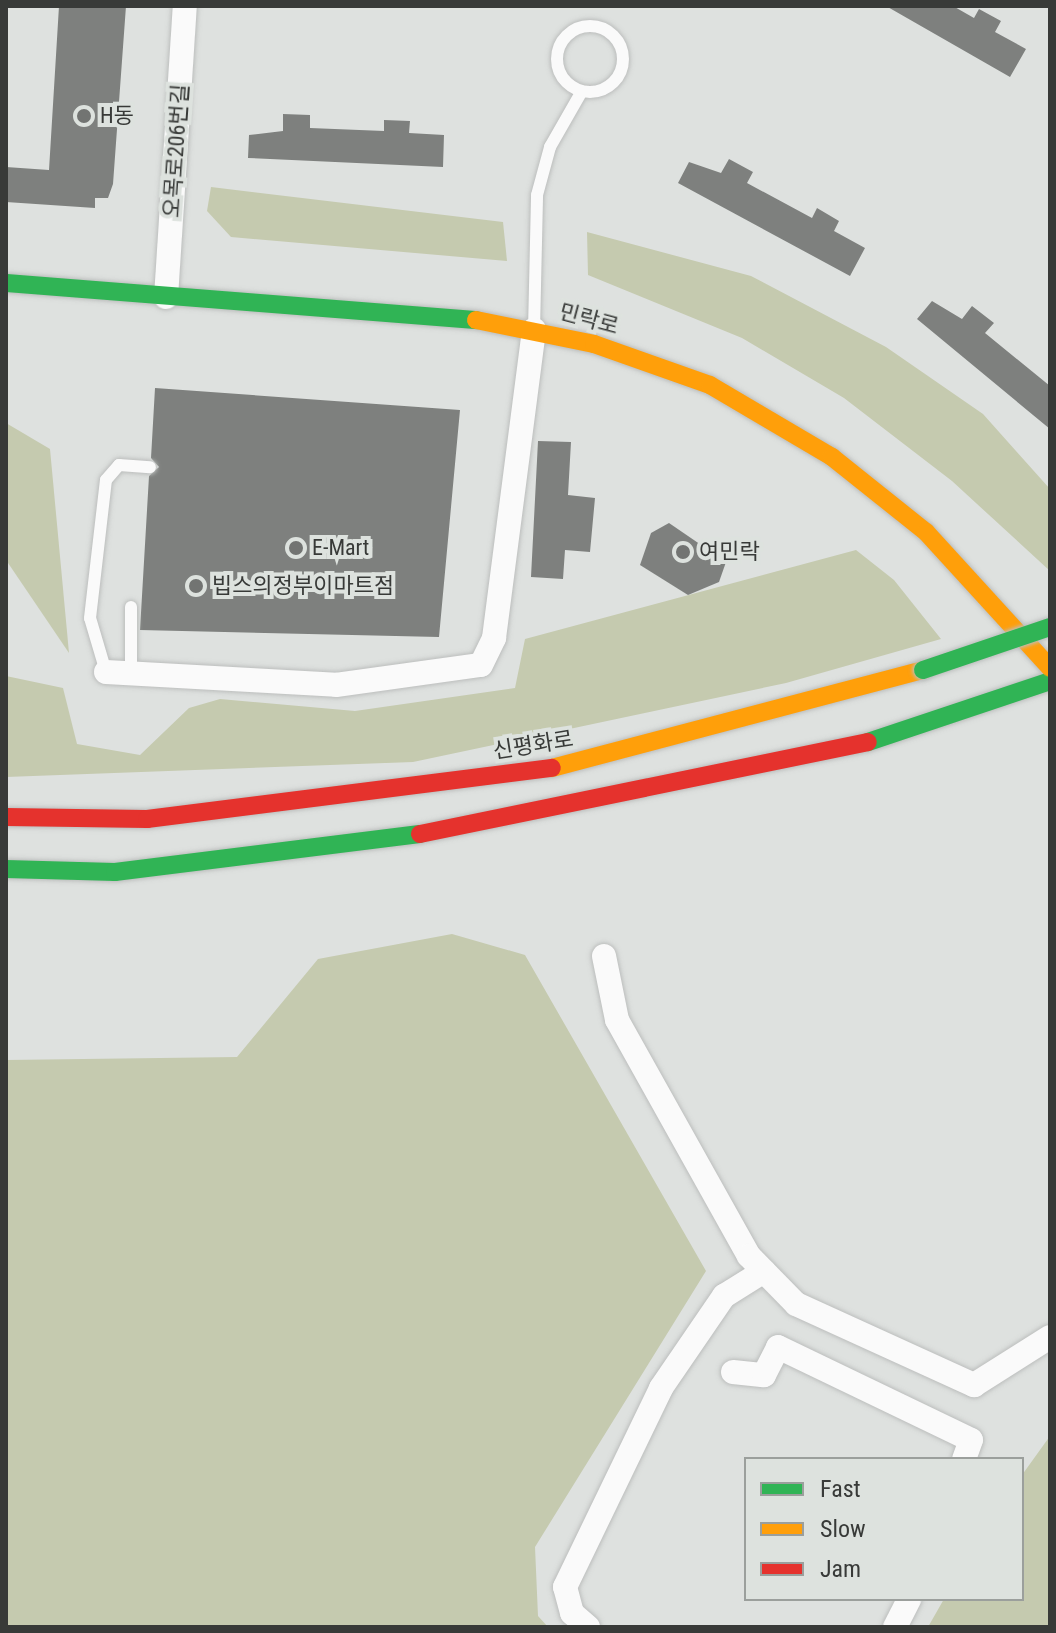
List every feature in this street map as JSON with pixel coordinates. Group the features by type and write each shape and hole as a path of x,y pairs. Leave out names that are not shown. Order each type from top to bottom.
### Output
{"main road":[{"name":"민락로","path":"6,283 534,330 710,385 832,457 926,532 1050,668"},
{"name":"신평화로","path":"6,817 147,819 570,766 923,670 1050,627"},
{"path":"6,869 115,872 467,828 837,752 1050,681"}],"street":[{"name":"오목로206번길","path":"166,297 185,6"},
{"path":"106,672 336,685 481,665 494,638 534,330"},
{"path":"604,956 617,1020 764,1271 796,1304 974,1385 1050,1337"},
{"path":"588,1627 572,1613 565,1587 661,1388 724,1296 764,1271"},
{"path":"733,1372 764,1375 778,1347 971,1440 965,1457"},
{"path":"895,1627 908,1601"}],"lane":[{"path":"597,27 616,39 621,70 608,87 582,91 561,75 557,54 567,35 597,27"},
{"path":"534,330 537,195 550,147 582,91"},
{"path":"106,672 90,618 106,480 119,465 150,467"},
{"path":"131,607 131,673"}],"green space":[{"path":"211,187 503,222 507,261 231,237 207,211"},
{"path":"587,232 751,276 886,347 983,414 1050,489 1050,571 952,481 844,398 742,338 588,275"},
{"path":"6,423 50,449 69,653 6,560"},
{"path":"856,550 894,580 941,639 786,683 413,762 6,777 6,676 63,688 77,744 140,755 189,708 220,699 355,711 515,688 525,639"},
{"path":"452,934 525,955 706,1271 535,1547 538,1616 548,1627 6,1627 6,1060 237,1057 318,959"},
{"path":"1050,1436 1050,1627 928,1627 943,1601 1024,1601 1024,1472"}],"building":[{"name":"H동","path":"59,6 126,6 113,184 108,198 95,198 95,208 6,202 6,167 49,170"},
{"path":"886,6 953,6 974,18 979,9 1001,21 995,32 1026,49 1010,77"},
{"path":"283,114 310,115 310,128 384,131 384,120 410,121 409,133 444,135 443,167 248,158 249,135 283,131"},
{"path":"729,159 753,172 747,183 812,218 817,208 839,221 834,231 865,248 850,276 678,183 689,162 721,173"},
{"path":"932,301 962,319 972,306 994,323 985,333 1050,386 1050,429 917,319"},
{"name":"E-Mart","path":"155,388 460,410 439,637 140,630 149,476 159,467 151,458"},
{"path":"538,441 571,442 568,495 595,498 590,552 565,550 563,579 531,577"},
{"path":"669,523 726,562 719,582 688,595 640,565 651,533"}],"traffic: fast":[{"path":"6,283 476,320"},
{"path":"923,670 1050,627"},
{"path":"868,742 1050,681"},
{"path":"6,869 115,872 420,834"}],"traffic: slow":[{"path":"476,320 594,344 710,385 832,457 926,532 1050,668"},
{"path":"552,768 923,670"}],"traffic: jam":[{"path":"420,834 868,742"},
{"path":"6,817 147,819 552,768"}],"place":[{"name":"H동","path":"84,116"},
{"name":"E-Mart","path":"296,548"},
{"name":"여민락","path":"683,552"},
{"name":"빕스의정부이마트점","path":"196,586"}]}
